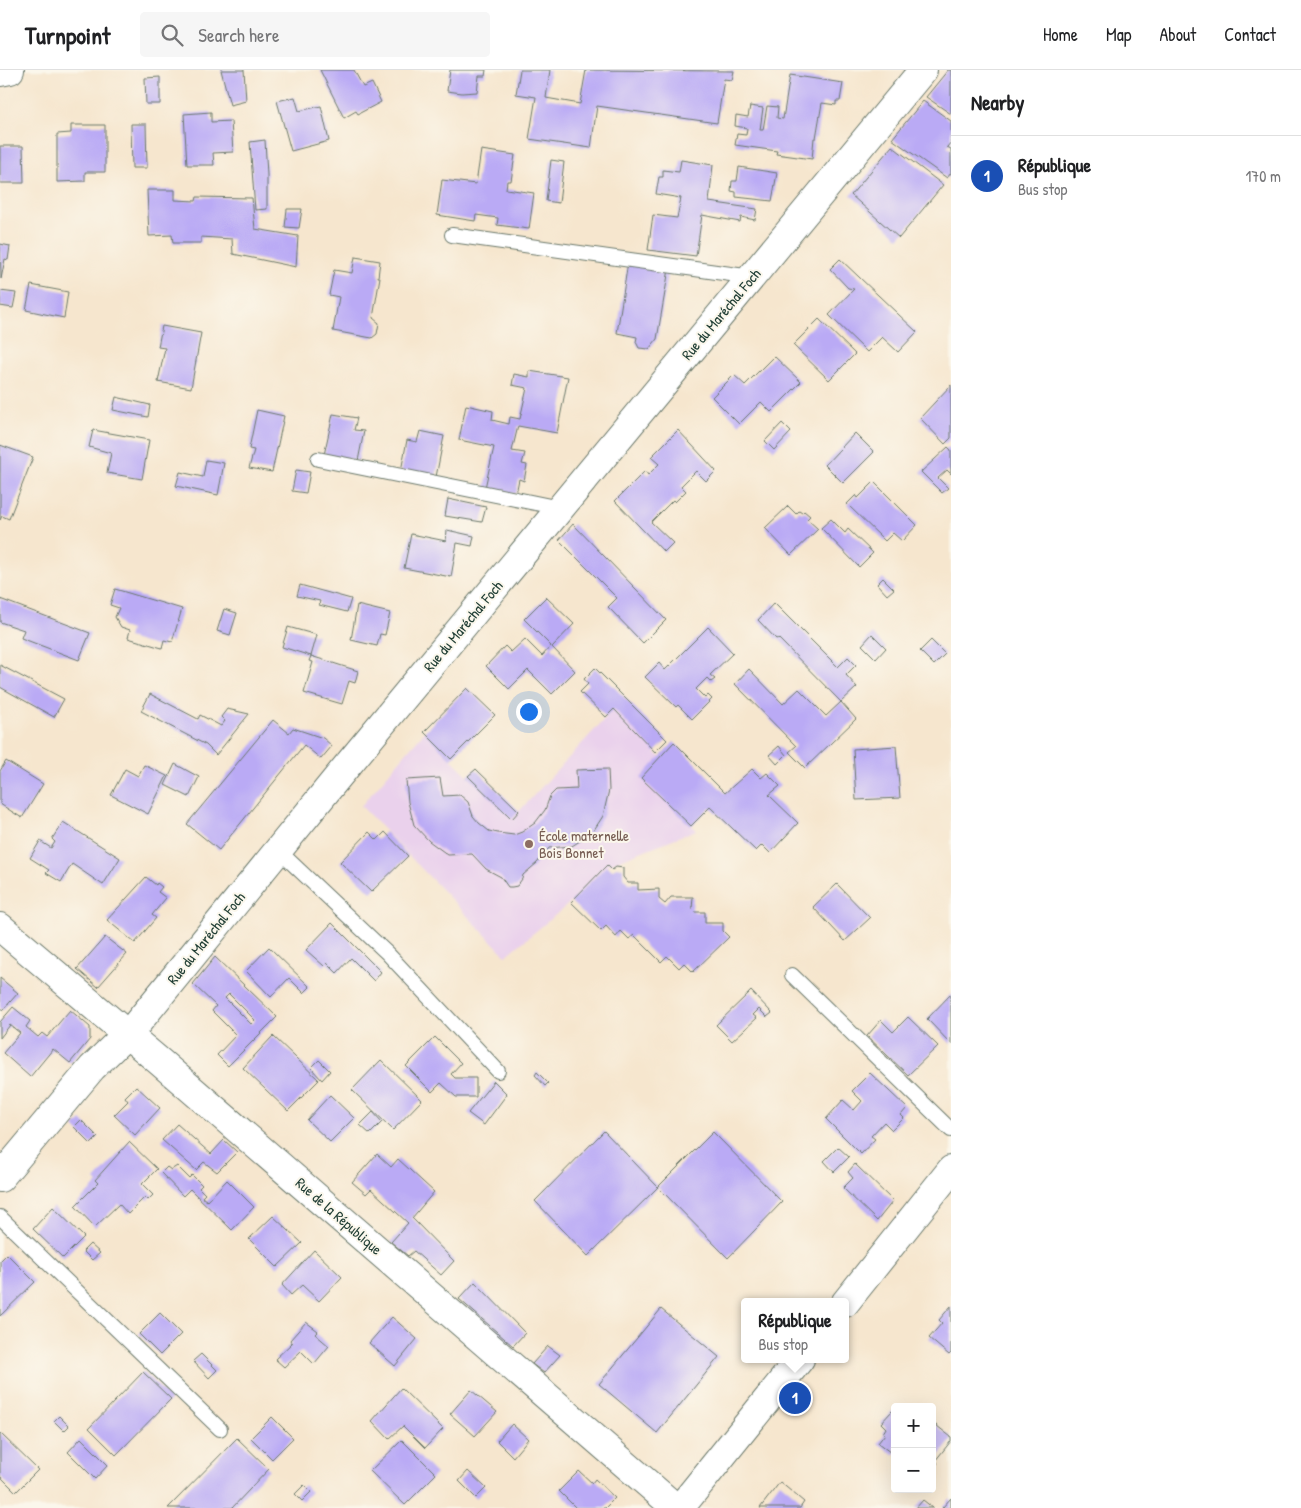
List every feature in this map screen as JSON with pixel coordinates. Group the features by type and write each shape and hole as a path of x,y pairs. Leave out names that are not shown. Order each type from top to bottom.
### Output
{"street":[{"path":"0,72 10,70"},
{"name":"Rue du Maréchal Foch","path":"0,1178 92,1068 127,1034 923,70"},
{"name":"Rue de la République","path":"0,927 678,1508"},
{"path":"849,1298 951,1170"},
{"path":"678,1508 797,1363"}],"lane":[{"path":"452,235 752,277"},
{"path":"318,459 560,508"},
{"path":"278,850 388,954 498,1071"},
{"path":"792,975 951,1130"},
{"path":"0,1217 220,1429"}],"shaded area":[{"name":"École maternelle Bois Bonnet","path":"614,709 661,758 641,778 696,830 607,865 571,902 506,956 361,806 424,732 512,819"}],"building":[{"path":"221,70 244,70 246,101 230,105"},
{"path":"320,70 354,70 363,87 372,83 381,102 358,114 356,111 344,118"},
{"path":"450,70 486,70 485,76 479,76 477,92 462,93 447,91"},
{"path":"520,70 550,70 546,98 580,104 586,70 734,71 732,80 724,79 717,123 597,106 591,148 529,139 536,97 516,94"},
{"path":"948,70 951,70 951,114 926,97"},
{"path":"790,75 843,83 840,101 836,101 836,105 822,103 816,138 814,138 812,159 776,154 777,151 735,145 737,134 746,135 747,128 735,126 736,115 748,117 750,106 763,108 760,130 763,130 767,106 778,107 777,118 783,119"},
{"path":"160,77 160,104 146,104 145,78"},
{"path":"295,97 299,111 321,106 329,141 291,151 277,101"},
{"path":"923,101 951,121 951,142 947,147 951,149 951,173 947,178 892,139"},
{"path":"211,112 211,122 231,121 233,152 213,153 214,165 187,165 184,114"},
{"path":"131,124 146,124 147,168 132,168"},
{"path":"71,125 105,125 105,172 85,172 85,181 57,182 57,134 71,133"},
{"path":"265,140 267,209 255,210 250,142"},
{"path":"0,146 23,146 24,183 0,183"},
{"path":"892,146 943,185 899,238 851,195"},
{"path":"481,150 515,155 511,181 507,181 506,189 534,193 529,229 497,225 498,218 476,215 475,221 437,215 442,180 476,184"},
{"path":"551,160 564,162 559,203 546,201"},
{"path":"681,160 713,165 709,202 757,209 755,220 741,217 740,222 702,215 696,256 648,250 653,215 677,218 681,198 656,194 659,177 663,177 663,170 679,172"},
{"path":"739,167 777,173 772,201 736,197 736,192 731,191 732,181 737,181"},
{"path":"147,190 175,190 175,200 196,201 197,197 252,198 255,229 298,236 296,267 233,254 232,239 201,237 201,243 173,243 172,235 149,236"},
{"path":"287,209 302,209 299,228 285,227"},
{"path":"0,244 10,246 8,260 5,259 1,279"},
{"path":"355,257 380,261 378,277 380,277 373,318 379,323 377,334 372,338 333,331 339,297 329,295 334,270 352,273"},
{"path":"840,259 917,332 898,352 882,337 867,352 829,315 854,289 848,288 830,269"},
{"path":"628,262 669,269 657,339 649,349 639,348 636,342 637,337 617,333"},
{"path":"31,285 68,292 64,318 26,310"},
{"path":"0,291 16,293 13,308 0,306"},
{"path":"819,319 855,354 829,380 793,345"},
{"path":"162,326 201,333 191,388 158,382 165,348 158,347"},
{"path":"774,356 801,382 771,412 761,402 739,424 712,397 734,375 745,385"},
{"path":"529,371 568,377 557,433 518,426 512,451 525,453 522,464 527,465 524,481 519,479 516,494 485,488 494,447 459,440 466,405 493,411 492,420 509,424 510,417 520,419 527,388 512,385 514,374 529,377"},
{"path":"951,385 951,438 945,444 920,418"},
{"path":"116,397 150,405 148,417 113,410"},
{"path":"257,410 284,416 272,472 249,468 254,450 249,449"},
{"path":"333,414 357,418 354,430 364,431 358,461 324,455"},
{"path":"782,423 791,432 774,450 765,441"},
{"path":"93,430 149,440 142,479 107,473 111,453 89,447"},
{"path":"678,430 716,471 706,481 696,471 681,486 686,491 675,502 673,500 651,522 673,543 664,552 615,501 645,471 648,475 659,464 651,457"},
{"path":"420,431 444,436 436,477 401,471 407,440 417,442"},
{"path":"855,433 874,452 843,483 825,465"},
{"path":"0,445 33,457 9,519 2,516 0,520"},
{"path":"948,447 951,450 951,474 947,470 938,478 948,488 942,493 921,472"},
{"path":"206,460 224,463 218,495 176,486 180,472 203,477"},
{"path":"296,470 310,472 306,493 292,491"},
{"path":"874,482 917,525 902,541 893,533 885,541 847,504 856,495 858,498"},
{"path":"448,499 486,507 482,522 445,516"},
{"path":"788,506 796,514 799,511 802,513 804,511 810,516 807,519 818,529 791,555 765,528"},
{"path":"831,519 845,533 848,529 873,553 859,567 821,528"},
{"path":"573,524 666,620 643,643 608,607 617,598 559,540"},
{"path":"447,530 474,536 472,546 457,543 451,577 404,568 411,534 446,541"},
{"path":"883,578 894,589 887,595 877,584"},
{"path":"300,585 351,599 347,612 319,605 320,601 297,596"},
{"path":"115,589 182,609 172,642 164,640 162,648 128,638 130,630 121,627 115,617 119,608 110,605"},
{"path":"546,597 574,624 552,647 575,671 552,694 528,670 509,689 486,666 505,646 511,652 525,639 542,656 551,646 524,619"},
{"path":"0,599 90,633 79,660 21,638 24,630 0,622"},
{"path":"774,603 838,667 848,657 856,665 846,675 857,687 841,702 758,620"},
{"path":"357,605 390,613 385,635 380,634 377,646 351,640"},
{"path":"224,609 237,613 230,635 217,631"},
{"path":"288,627 317,635 311,656 282,647"},
{"path":"708,627 733,653 710,675 715,679 711,682 707,678 696,689 705,698 708,695 712,699 692,719 678,705 676,707 645,677 659,663 665,670"},
{"path":"872,634 886,648 876,659 862,645"},
{"path":"931,640 945,654 934,665 920,651"},
{"path":"311,656 358,671 355,683 349,681 342,704 304,693 313,662 309,661"},
{"path":"0,665 64,699 54,717 0,687"},
{"path":"595,668 667,740 655,752 614,709 606,717 580,692 588,684 584,679"},
{"path":"749,669 783,704 799,689 826,716 841,702 856,719 805,768 789,752 796,746 735,684"},
{"path":"467,688 495,715 451,759 424,732"},
{"path":"150,694 198,719 200,715 221,726 225,721 221,717 227,709 249,714 216,755 206,745 141,711"},
{"path":"273,720 289,733 293,728 323,738 332,746 321,759 304,745 219,850 187,824"},
{"path":"674,742 725,793 752,769 761,778 767,773 780,786 769,795 798,823 770,853 762,845 756,851 710,807 691,826 641,778"},
{"path":"779,746 786,755 777,764 769,755"},
{"path":"896,746 900,798 856,800 853,749"},
{"path":"6,761 43,784 22,818 0,804 0,771"},
{"path":"175,764 199,777 189,797 165,785"},
{"path":"144,765 167,776 148,814 111,795 125,769 138,776"},
{"path":"476,769 519,811 512,819 468,776"},
{"path":"608,769 609,790 603,816 592,833 572,846 549,848 537,863 523,875 517,886 512,887 508,887 501,877 486,869 472,854 448,855 429,841 414,825 408,802 406,780 440,778 443,796 460,795 468,802 473,816 489,831 514,835 535,823 545,810 550,796 556,790 577,789 576,770"},
{"path":"63,822 120,858 103,885 72,864 61,882 46,873 49,870 30,858 40,841 51,848 55,842 52,839"},
{"path":"369,832 377,840 385,832 408,856 371,892 340,862"},
{"path":"607,865 612,870 616,867 623,868 623,877 628,883 638,883 638,890 659,889 659,899 665,904 671,897 693,897 692,909 695,912 705,912 705,923 723,923 723,931 729,937 693,972 684,963 679,968 667,956 661,962 634,935 629,939 621,931 616,937 606,926 601,931 571,902"},
{"path":"146,877 162,887 158,892 166,898 152,915 156,918 135,943 107,920"},
{"path":"837,884 870,918 845,941 813,907"},
{"path":"332,923 381,972 374,981 351,958 337,973 327,963 324,966 306,950"},
{"path":"105,937 127,954 98,987 77,969"},
{"path":"269,947 310,987 304,993 289,978 271,997 246,971"},
{"path":"215,957 277,1017 228,1066 217,1055 236,1035 212,1011 216,1006 193,984","holes":["229,994 255,1020 251,1024 225,998"]},
{"path":"0,978 18,993 3,1010 0,1008"},
{"path":"751,991 772,1013 767,1017 759,1009 753,1015 757,1018 732,1041 716,1025"},
{"path":"951,994 951,1044 927,1019"},
{"path":"13,1007 30,1021 26,1027 38,1037 42,1033 47,1037 70,1010 90,1027 90,1039 70,1063 53,1049 30,1077 3,1053 20,1033 10,1025 0,1038 0,1022"},
{"path":"908,1017 938,1046 908,1075 867,1036 881,1020 893,1032"},
{"path":"273,1036 319,1080 288,1111 243,1068"},
{"path":"435,1037 461,1063 451,1074 455,1078 476,1078 476,1097 456,1097 441,1083 432,1092 406,1066"},
{"path":"319,1060 330,1071 322,1080 311,1068"},
{"path":"381,1060 422,1100 393,1130 352,1090"},
{"path":"537,1072 548,1083 545,1086 535,1075"},
{"path":"870,1073 907,1108 901,1115 904,1118 892,1130 884,1122 871,1136 875,1139 861,1154 826,1119 843,1100 854,1110 862,1101 852,1091"},
{"path":"494,1081 507,1094 484,1125 468,1113"},
{"path":"136,1086 160,1108 135,1135 114,1115 128,1101 125,1097"},
{"path":"330,1095 354,1118 330,1142 307,1120"},
{"path":"373,1112 382,1122 370,1134 360,1125"},
{"path":"81,1120 98,1137 91,1144 74,1127"},
{"path":"177,1124 211,1154 224,1140 237,1152 217,1172 204,1162 196,1170 162,1140"},
{"path":"604,1131 658,1187 588,1256 535,1201"},
{"path":"713,1132 782,1202 728,1258 658,1187"},
{"path":"129,1142 157,1169 142,1184 153,1195 148,1200 145,1197 128,1214 119,1204 95,1227 75,1206 98,1183 95,1180"},
{"path":"838,1147 849,1157 834,1172 824,1161"},
{"path":"377,1154 391,1167 398,1159 434,1192 412,1218 454,1261 441,1275 414,1251 408,1256 391,1242 408,1223 371,1189 366,1194 352,1182"},
{"path":"855,1164 893,1201 877,1221 843,1188 853,1178 848,1172"},
{"path":"177,1166 189,1178 192,1175 202,1185 199,1188 205,1194 202,1197 207,1201 227,1180 254,1207 232,1230 190,1189 183,1196 161,1173 167,1167 171,1170"},
{"path":"53,1207 84,1237 63,1258 33,1229"},
{"path":"273,1216 302,1243 277,1267 249,1239"},
{"path":"90,1244 100,1253 92,1260 83,1251"},
{"path":"314,1250 342,1277 319,1301 302,1285 291,1295 282,1285"},
{"path":"7,1254 35,1282 0,1316 0,1261"},
{"path":"475,1282 525,1333 513,1346 459,1299"},
{"path":"951,1306 951,1353 949,1355 929,1338 942,1323 939,1320"},
{"path":"661,1309 719,1357 657,1433 599,1384"},
{"path":"160,1313 181,1334 160,1355 139,1334"},
{"path":"392,1317 417,1339 395,1366 369,1343"},
{"path":"306,1322 318,1331 315,1334 329,1346 314,1364 301,1351 284,1367 275,1359 292,1343 290,1340"},
{"path":"548,1346 560,1355 544,1373 532,1364"},
{"path":"201,1354 217,1370 209,1378 193,1361"},
{"path":"143,1372 171,1399 116,1455 89,1428"},
{"path":"401,1388 443,1429 425,1448 403,1426 389,1439 372,1421"},
{"path":"471,1390 497,1412 475,1436 450,1414"},
{"path":"891,1412 891,1453 878,1443 885,1434 883,1433 886,1428 881,1423"},
{"path":"59,1416 69,1426 64,1431 54,1421"},
{"path":"272,1417 293,1438 272,1459 251,1438"},
{"path":"512,1424 528,1439 513,1457 497,1441"},
{"path":"936,1425 951,1437 951,1441 936,1460"},
{"path":"0,1433 38,1470 16,1492 0,1476"},
{"path":"81,1438 108,1465 95,1479 68,1452"},
{"path":"237,1438 269,1469 232,1508 168,1508"},
{"path":"402,1440 436,1474 405,1505 370,1471"},
{"path":"468,1471 486,1488 476,1498 459,1481"},
{"path":"579,1471 592,1483 595,1479 615,1498 605,1508 576,1508 559,1491"},
{"path":"780,1482 804,1502 800,1508 760,1508"},
{"path":"304,1485 311,1492 302,1501 295,1494"},
{"path":"951,1498 951,1508 942,1508"},
{"path":"923,1500 933,1508 916,1508"}],"place":[{"name":"École maternelle Bois Bonnet","path":"529,844"},
{"name":"République","path":"795,1398"}]}
